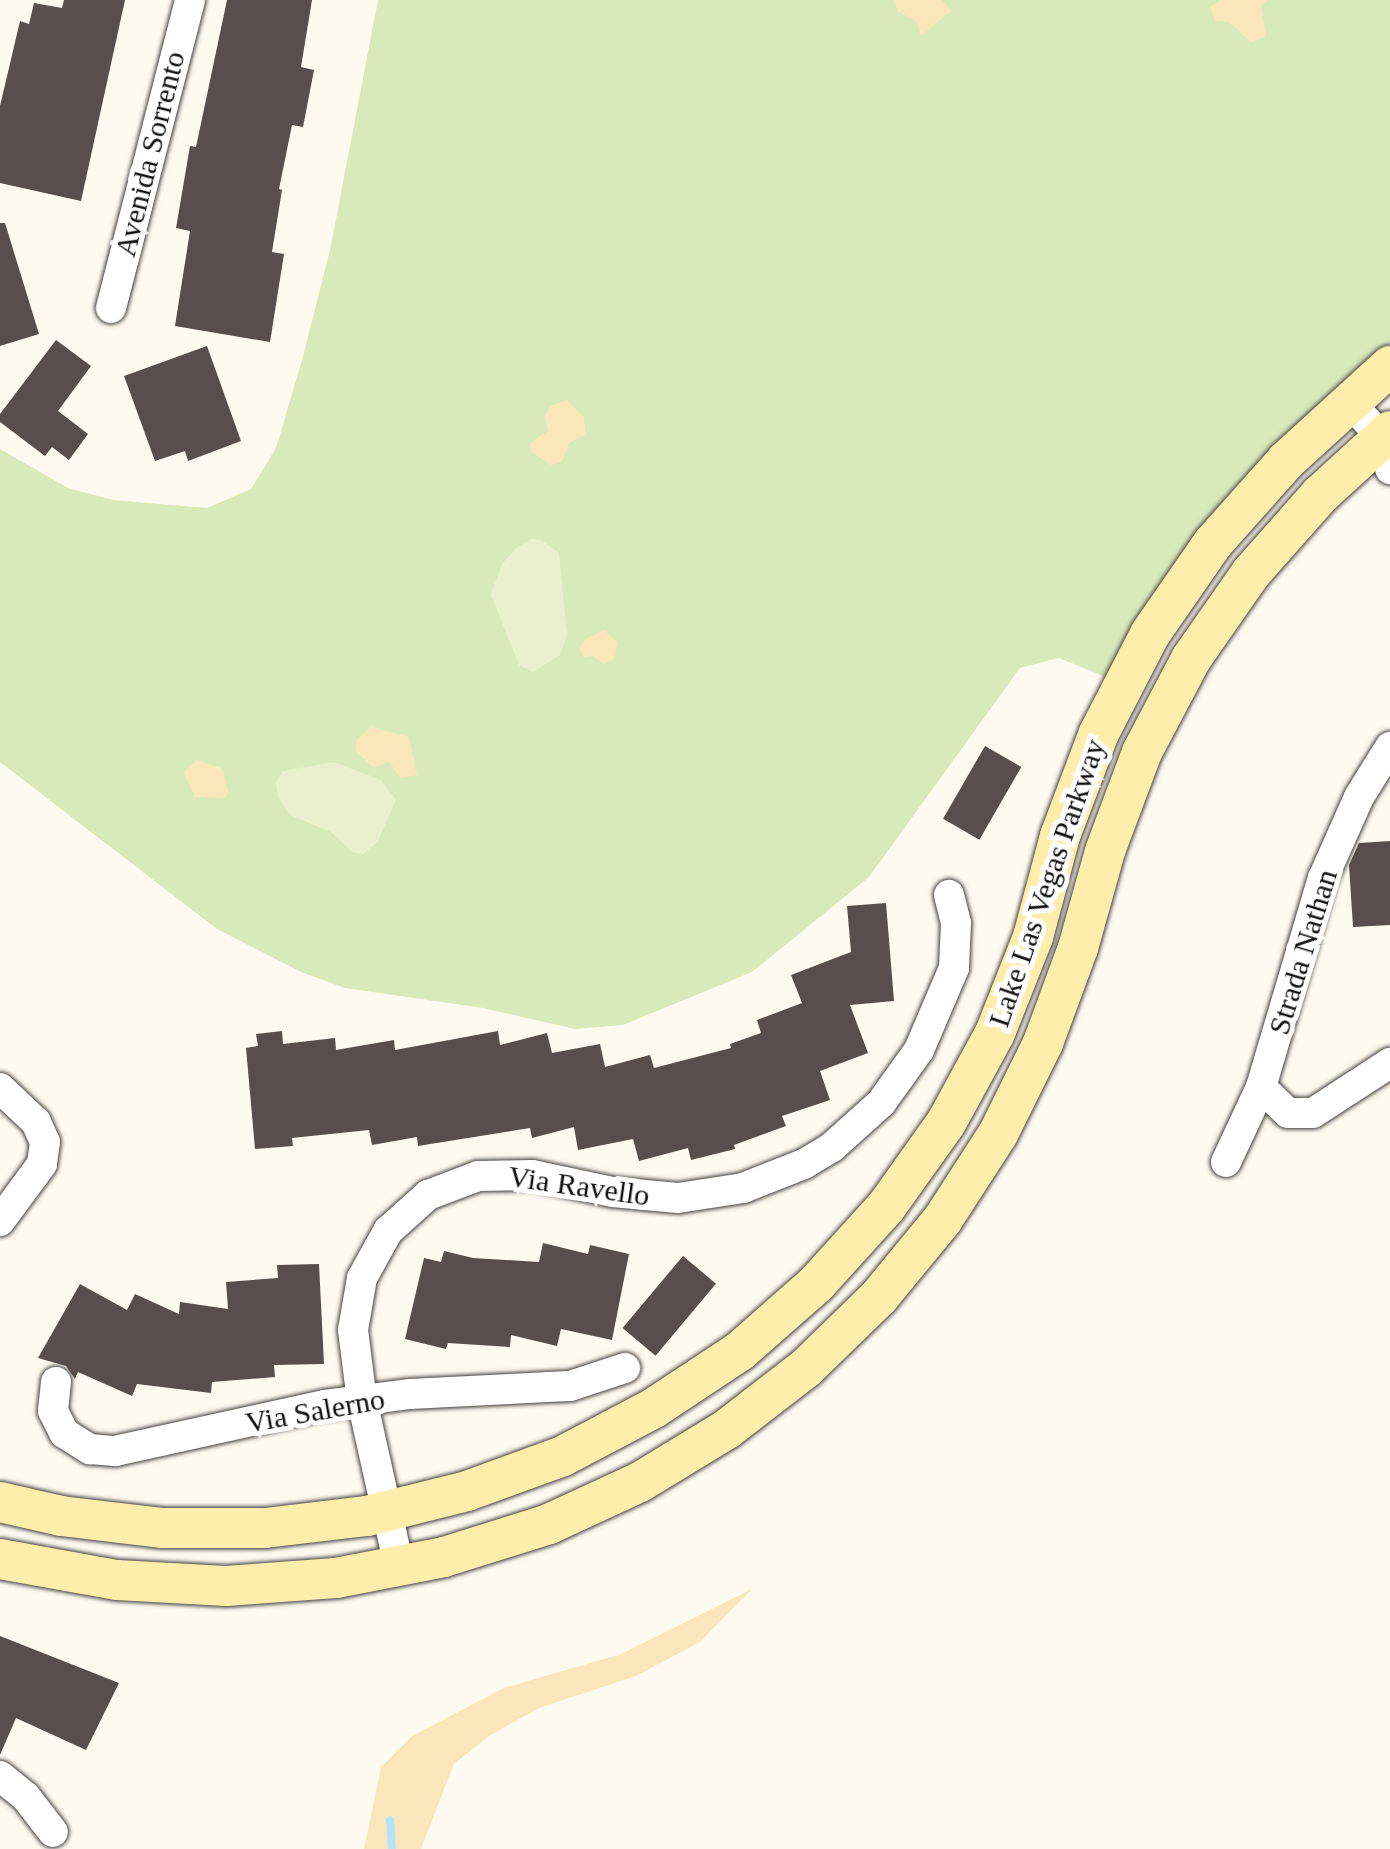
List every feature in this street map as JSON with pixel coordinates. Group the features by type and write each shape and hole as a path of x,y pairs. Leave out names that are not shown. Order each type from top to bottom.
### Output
{"street":[{"name":"Avenida Sorrento","path":"110,308 190,0"},
{"name":"Lake Las Vegas Parkway","path":"0,1502 61,1516 162,1528 266,1528 386,1511 467,1492 564,1456 654,1408 752,1340 817,1283 886,1207 946,1123 995,1033 1033,937 1060,836 1099,733 1150,634 1213,544 1286,461 1390,366"},
{"path":"1350,403 1388,445"},
{"name":"Lake Las Vegas Parkway","path":"0,1559 117,1580 226,1586 336,1578 444,1558 548,1524 640,1482 727,1429 806,1368 879,1297 961,1191 998,1134 1043,1043 1078,948 1105,851 1142,752 1191,660 1251,573 1321,494 1388,445"},
{"name":"Strada Nathan","path":"1226,1162 1260,1088 1323,878 1359,797 1390,746"},
{"name":"Via Ravello","path":"399,1566 362,1401 353,1330 362,1278 388,1230 428,1195 478,1176 514,1173 645,1197 711,1194 774,1178 832,1146 857,1126 902,1078 949,982 957,938 949,895"},
{"path":"1260,1088 1288,1113 1313,1114 1390,1062"},
{"path":"0,1088 36,1122 45,1142 42,1164 0,1222"},
{"name":"Via Salerno","path":"56,1382 52,1405 60,1428 72,1441 102,1451 128,1450 325,1405 570,1386 625,1368"},
{"path":"0,1776 26,1797 53,1832"}],"green space":[{"path":"378,0 1390,0 1390,343 1365,365 1108,678 1059,658 1020,668 869,877 752,972 623,1025 575,1029 483,1008 345,988 301,972 217,929 0,762 0,449 68,488 113,500 207,508 251,489 276,448 302,360 330,250"},
{"path":"531,539 541,540 559,553 567,635 560,655 533,672 519,665 491,595 502,564"},
{"path":"334,762 381,780 396,800 378,841 363,854 352,852 331,832 290,815 278,797 276,782 283,771"}],"sand":[{"path":"895,0 942,0 951,11 921,36 916,21 897,11"},
{"path":"1220,0 1268,0 1261,6 1266,36 1251,42 1229,22 1215,21 1210,7"},
{"path":"567,400 584,417 585,434 569,443 562,462 551,465 532,452 530,443 548,431 545,416 551,406"},
{"path":"604,630 617,642 615,658 604,664 593,656 583,657 580,649 584,640"},
{"path":"371,727 409,737 417,775 401,778 389,762 374,767 356,752 357,739"},
{"path":"197,760 223,769 228,792 225,798 195,797 184,772"},
{"path":"752,1589 700,1642 636,1676 539,1708 489,1736 454,1764 421,1849 364,1849 381,1767 412,1736 504,1688 621,1654"}],"building":[{"path":"64,0 125,0 81,201 0,183 0,106 20,21 29,24 34,3 62,8"},
{"path":"227,0 312,0 301,67 314,70 303,127 292,125 279,189 282,190 272,252 284,254 270,342 175,326 190,231 176,228 190,146 196,147"},
{"path":"0,223 5,223 39,334 0,346"},
{"path":"56,340 91,366 58,411 88,434 69,460 52,447 45,456 0,422 0,414"},
{"path":"207,346 241,441 188,461 185,451 155,461 124,376"},
{"path":"985,746 1021,767 979,840 943,819"},
{"path":"1390,841 1390,925 1353,927 1349,865 1359,843"},
{"path":"886,903 894,1001 850,1005 868,1053 820,1071 830,1100 782,1116 786,1126 734,1145 735,1149 691,1160 688,1148 639,1161 633,1139 578,1150 574,1127 532,1138 530,1128 418,1146 417,1137 372,1145 369,1130 292,1138 293,1146 255,1149 246,1048 258,1046 256,1034 282,1031 283,1044 335,1038 336,1050 394,1040 395,1050 498,1031 500,1045 547,1033 552,1053 600,1044 605,1067 650,1055 654,1068 731,1048 730,1044 761,1033 757,1020 802,1003 791,975 851,952 847,906"},
{"path":"543,1243 588,1254 590,1245 629,1254 612,1340 561,1329 557,1346 511,1335 510,1347 448,1343 446,1349 405,1339 424,1258 441,1262 444,1251 473,1258 539,1262"},
{"path":"683,1256 716,1284 656,1356 623,1328"},
{"path":"319,1264 324,1364 274,1365 275,1377 212,1382 211,1393 137,1384 132,1396 78,1372 75,1379 66,1366 38,1358 80,1284 127,1310 135,1294 179,1314 180,1302 228,1309 226,1282 278,1278 277,1265"},
{"path":"0,1636 119,1683 86,1750 16,1718 0,1755"}],"waterway":[{"path":"390,1820 392,1849"}]}
